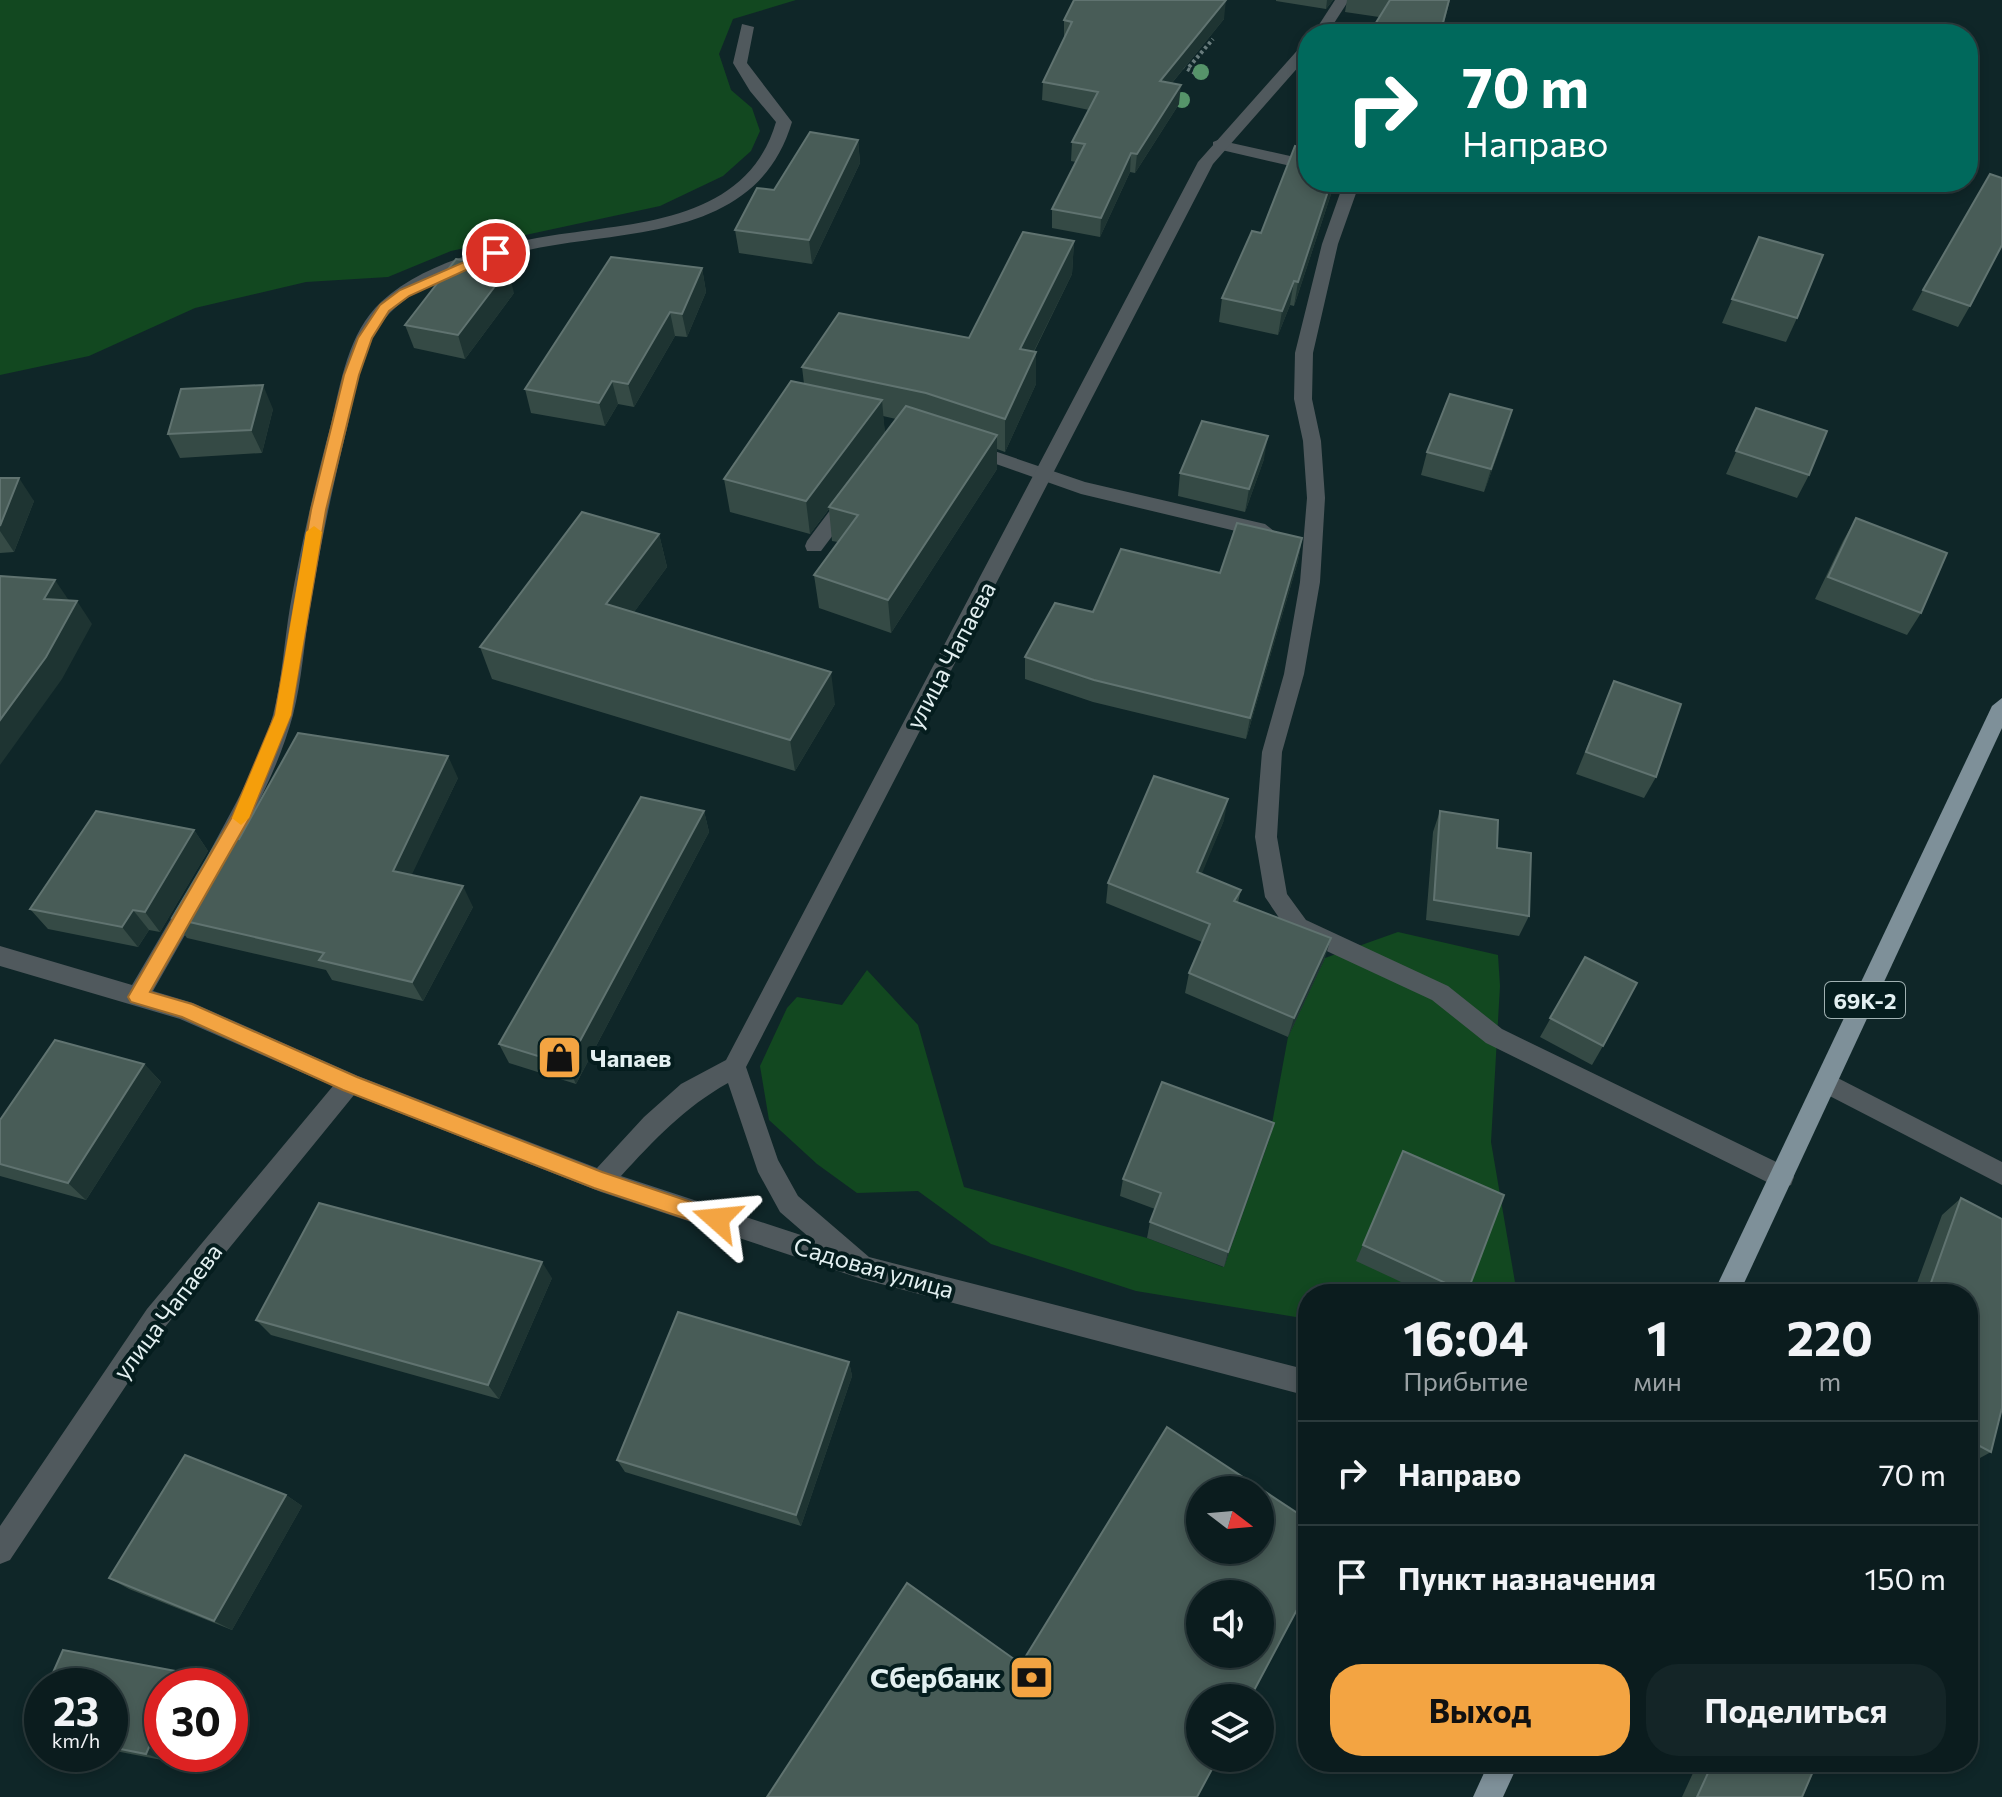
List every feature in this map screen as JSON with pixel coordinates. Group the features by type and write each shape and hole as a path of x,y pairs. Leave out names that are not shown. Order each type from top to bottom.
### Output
{"main road":[{"name":"69К-2","path":"1731,1284 2002,706"},
{"path":"1488,1797 1499,1772"}],"street":[{"path":"1326,24 1342,0"},
{"path":"137,997 241,817 283,715 318,510 352,375 365,338 384,308 426,281 496,253 553,240 609,235 657,225 718,201 745,184 771,161 781,142 784,122 755,88 740,63 747,27"},
{"name":"улица Чапаева","path":"734,1067 1206,162 1298,58"},
{"path":"1218,145 1298,163"},
{"path":"1348,192 1330,244 1304,353 1303,399 1312,441 1316,498 1297,538 1310,582 1294,674 1272,752 1266,837 1276,897 1298,927 1440,993 1494,1036 1782,1177"},
{"path":"957,444 1081,488 1297,538"},
{"path":"814,546 858,487"},
{"name":"Садовая улица","path":"0,956 185,1010 350,1083 601,1181 862,1267 1298,1380"},
{"path":"601,1181 652,1125 689,1092 734,1067 762,1152 789,1204 862,1267"},
{"name":"улица Чапаева","path":"0,1550 156,1318 350,1083"},
{"path":"1826,1083 2002,1174"}],"path":[{"path":"1189,67 1213,39"},
{"path":"1178,65 1189,67 1202,77"}],"green space":[{"path":"0,0 796,0 733,19 719,54 731,90 752,108 760,131 751,151 723,176 660,206 451,251 388,277 306,282 195,308 89,356 0,375"},
{"path":"1398,932 1498,955 1500,986 1491,1142 1515,1284 1298,1284 1298,1317 1136,1291 991,1244 918,1191 857,1193 817,1164 769,1120 760,1066 787,1008 797,997 842,1005 867,970 918,1025 964,1187 1147,1238 1223,1267 1269,1140 1288,1037 1325,958"}],"building":[{"path":"1074,0 1226,0 1160,81 1181,85 1137,154 1131,153 1101,218 1052,209 1085,144 1072,142 1098,92 1043,82 1072,22 1064,20"},
{"path":"1390,0 1449,0 1443,24 1375,24"},
{"path":"810,132 858,140 809,240 735,230 757,188 774,190"},
{"path":"1295,146 1298,147 1298,192 1328,192 1298,282 1294,281 1282,311 1222,298 1252,231 1261,233"},
{"path":"1990,174 2002,178 2002,245 1970,306 1923,290"},
{"path":"1023,232 1074,241 1020,349 1036,352 1005,419 926,393 802,367 839,313 969,338"},
{"path":"1759,237 1823,255 1797,318 1732,299"},
{"path":"611,257 702,268 682,314 670,312 628,384 612,381 599,403 525,389"},
{"path":"456,259 508,269 458,335 405,325"},
{"path":"791,381 882,400 806,501 724,479"},
{"path":"263,385 251,430 168,434 181,389"},
{"path":"1450,394 1512,410 1491,469 1427,452"},
{"path":"906,406 997,435 888,600 814,575 858,515 829,507"},
{"path":"1756,408 1827,431 1809,475 1736,451"},
{"path":"1202,421 1268,436 1249,489 1180,473"},
{"path":"0,478 19,478 0,526"},
{"path":"582,512 659,534 606,604 831,672 790,740 480,647"},
{"path":"1856,518 1947,553 1921,613 1828,577"},
{"path":"1237,523 1302,538 1250,718 1094,680 1025,657 1055,603 1093,612 1121,549 1220,573"},
{"path":"0,576 55,580 44,599 77,601 46,657 0,720"},
{"path":"1614,681 1681,704 1656,777 1586,752"},
{"path":"298,733 448,756 393,871 463,886 412,982 319,960 324,953 172,918 221,835 239,839"},
{"path":"1154,776 1228,799 1197,872 1241,890 1234,901 1331,938 1294,1018 1189,973 1210,924 1108,883"},
{"path":"641,797 704,811 567,1065 499,1044"},
{"path":"96,811 194,830 145,912 133,910 122,927 30,909"},
{"path":"1440,811 1498,820 1497,848 1531,853 1529,916 1434,900"},
{"path":"1585,957 1637,983 1603,1046 1550,1018"},
{"path":"55,1040 144,1064 68,1183 0,1164 0,1120"},
{"path":"1162,1082 1274,1123 1228,1252 1150,1222 1161,1193 1123,1179"},
{"path":"1403,1151 1504,1195 1470,1284 1448,1284 1363,1245"},
{"path":"1961,1198 2002,1219 2002,1408 1991,1452 1978,1445 1978,1284 1931,1284"},
{"path":"319,1203 542,1262 488,1385 256,1320"},
{"path":"678,1312 849,1362 796,1515 617,1460"},
{"path":"1167,1427 1241,1476 1186,1476 1186,1564 1274,1564 1274,1498 1298,1513 1298,1608 1274,1653 1274,1580 1186,1580 1186,1668 1266,1668 1257,1684 1186,1684 1186,1772 1210,1772 1197,1797 767,1797 907,1583 1021,1664"},
{"path":"185,1455 286,1495 214,1621 109,1578"},
{"path":"63,1650 160,1668 144,1668 144,1754 128,1750 128,1668 55,1668"},
{"path":"1708,1772 1813,1772 1802,1797 1697,1797"}],"slow traffic":[{"path":"241,818 283,715 314,532"}],"place":[{"name":"Чапаев","path":"559,1057"},
{"name":"Сбербанк","path":"1032,1677"}],"route":[{"path":"496,253 426,281 405,293 384,308 365,338 352,375 318,510 283,715 241,817 137,997 185,1010 350,1083 601,1181 717,1219"}]}
